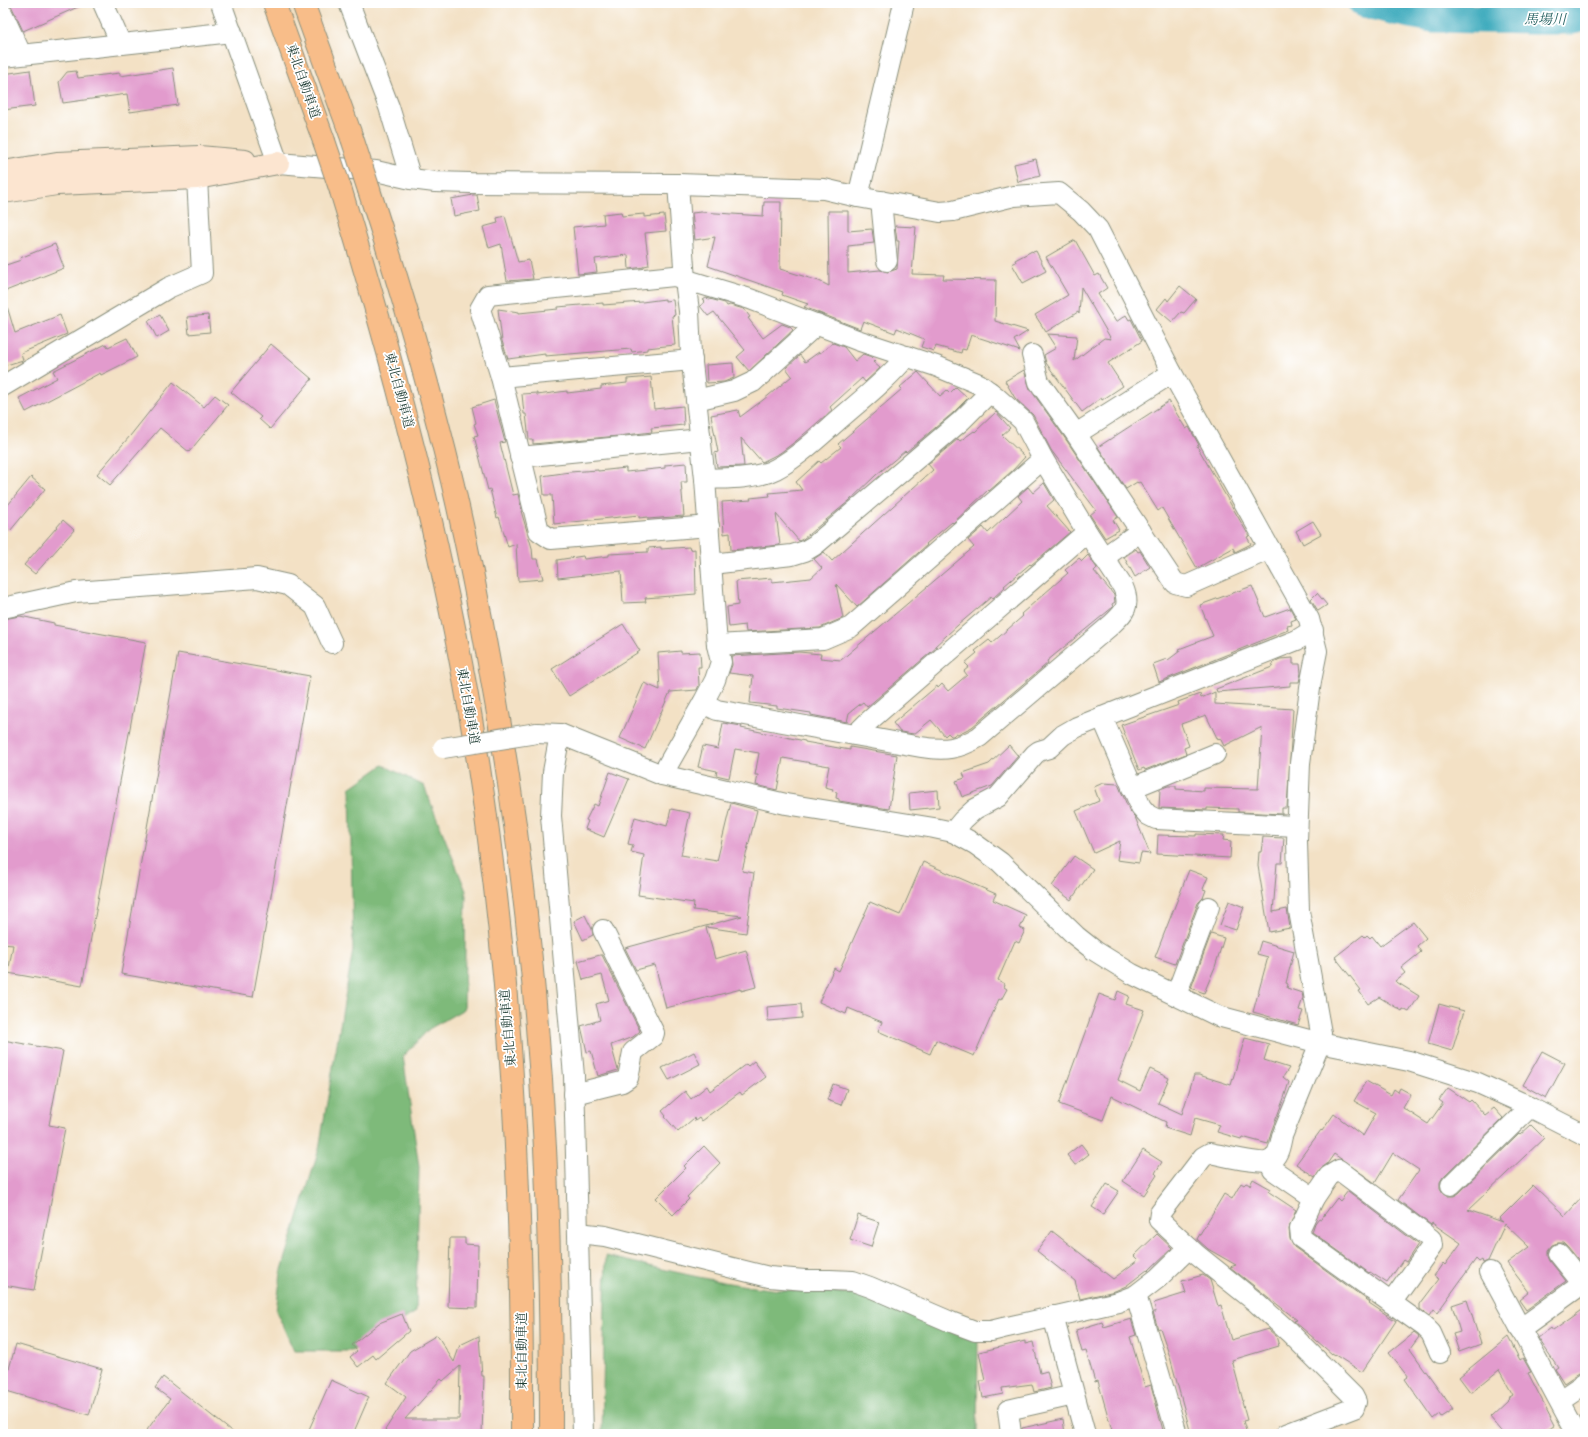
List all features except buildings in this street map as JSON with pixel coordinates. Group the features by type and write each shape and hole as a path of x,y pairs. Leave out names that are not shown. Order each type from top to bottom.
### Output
{"highway":[{"name":"東北自動車道","path":"274,3 291,46 341,191 390,357 419,467 460,658 489,840 507,1007 516,1144 523,1340 522,1434"},
{"name":"東北自動車道","path":"303,3 370,190 393,265 445,452 488,656 504,749 528,936 545,1148 551,1341 551,1434"}],"street":[{"path":"103,3 121,44"},
{"path":"222,3 278,163"},
{"path":"349,3 389,107 411,179"},
{"path":"858,197 904,3"},
{"path":"3,15 12,56 232,32"},
{"path":"3,172 57,163 199,157 376,171 411,179 470,183 678,184 824,189 858,197 940,212 953,211 1014,196 1059,193 1081,211 1098,229 1172,373 1309,619 1313,630 1317,651 1311,681 1300,763 1297,826 1299,911 1320,1026 1320,1043 1282,1136 1280,1149 1276,1155 1269,1161 1258,1161 1210,1153 1203,1157 1160,1213 1159,1220 1189,1248 1278,1322 1353,1396 1356,1402 1354,1408 1286,1434"},
{"path":"3,192 57,184 197,178 278,163"},
{"path":"3,386 168,288 202,273 197,178"},
{"path":"662,776 704,704 721,662 717,645 709,526 692,360 678,184"},
{"path":"881,201 887,261"},
{"path":"704,704 717,710 939,750 966,744 979,737 1125,612 1126,604 1126,594 1123,587 1103,558 1043,459 1023,420 979,384 936,366 857,340 750,299 674,276 488,295 480,309 501,377 539,531 551,539 709,526"},
{"path":"696,400 734,391 753,382 817,324"},
{"path":"1032,355 1039,382 1076,434 1175,583 1186,586 1270,549"},
{"path":"705,479 748,477 770,472 780,466 802,452 893,372 907,356"},
{"path":"501,377 692,360"},
{"path":"1076,434 1172,373"},
{"path":"711,564 792,555 815,545 955,426 990,392"},
{"path":"520,457 701,439"},
{"path":"717,645 823,639 851,627 1043,459"},
{"path":"1103,558 1141,531"},
{"path":"855,735 869,721 1087,532"},
{"path":"3,608 76,592 257,578 288,585 315,606 332,643"},
{"path":"953,832 975,809 998,797 1039,751 1049,748 1062,735 1077,727 1297,640 1313,630"},
{"path":"1102,717 1132,788 1141,807 1148,815 1156,819 1297,826"},
{"path":"443,748 537,733 560,734 662,776 786,804 953,832 975,844 1000,862 1076,936 1095,951 1132,974 1218,1016 1320,1043 1409,1061 1478,1083 1530,1107 1585,1138"},
{"path":"560,734 553,772 551,816 574,1094 583,1434"},
{"path":"1132,788 1215,754"},
{"path":"1176,995 1209,907"},
{"path":"574,1094 622,1082 628,1078 632,1052 653,1036 654,1033 603,930"},
{"path":"1451,1185 1530,1107"},
{"path":"1269,1161 1274,1170 1314,1198"},
{"path":"1391,1303 1432,1246 1431,1239 1339,1170 1330,1176 1314,1198 1300,1228 1301,1238 1391,1303 1425,1327 1431,1334 1440,1353"},
{"path":"578,1233 606,1236 769,1277 805,1280 853,1281 975,1331 1003,1328 1118,1302 1136,1295 1158,1278 1189,1248"},
{"path":"1520,1329 1584,1283 1559,1254"},
{"path":"1490,1272 1578,1434"},
{"path":"1136,1295 1177,1434"},
{"path":"1053,1316 1085,1434"},
{"path":"1560,1400 1585,1383"},
{"path":"1011,1434 1008,1410 1074,1394"}],"green space":[{"path":"383,765 424,786 466,891 464,1009 429,1029 403,1056 419,1167 416,1312 352,1351 294,1351 276,1311 281,1273 319,1149 353,950 350,788"},
{"path":"606,1256 729,1283 779,1290 842,1293 877,1301 978,1336 977,1434 602,1434"}],"waterway":[{"name":"馬場川","path":"1363,3 1432,18 1572,20 1585,17"}]}
